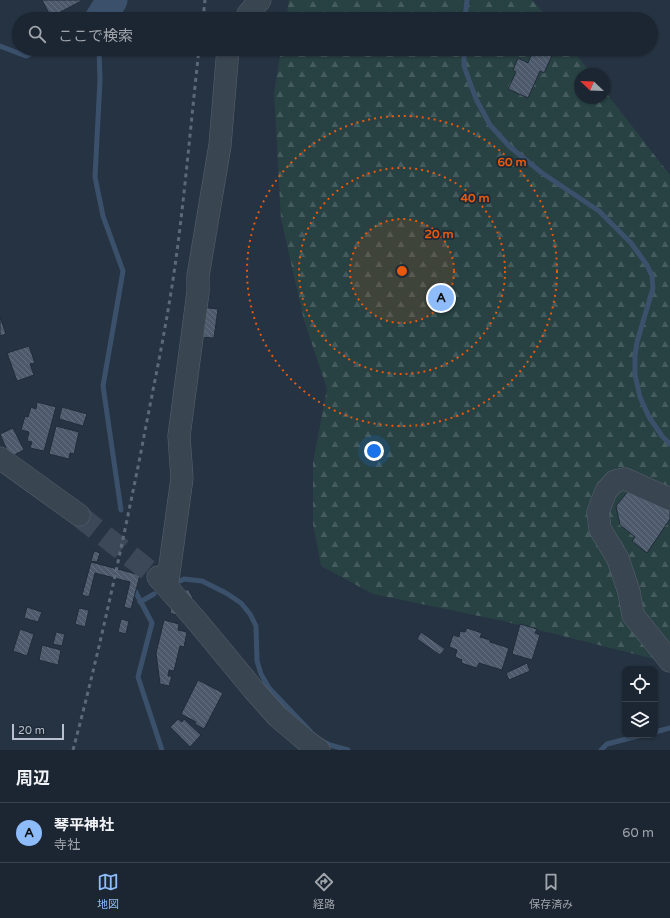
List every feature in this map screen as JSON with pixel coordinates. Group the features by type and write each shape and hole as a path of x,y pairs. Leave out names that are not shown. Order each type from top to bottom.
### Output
{"street":[{"path":"250,12 260,0"},
{"path":"227,56 220,145 198,276 198,292 179,436 182,478 162,582 278,717 319,750"},
{"path":"0,458 79,515"},
{"path":"670,499 625,479 615,481 606,491 598,512 600,529 618,559 629,592 633,615 670,661"}],"green space":[{"path":"289,0 532,0 543,12 287,12"},
{"path":"280,56 578,56 587,68 574,68 574,104 610,104 610,98 670,175 670,662 503,621 373,594 321,566 313,524 313,462 327,389 304,320 281,219 274,93"}],"building":[{"path":"42,0 83,0 60,12 48,12"},
{"path":"531,56 552,56 544,73 540,71 528,98 508,89 516,72 513,70 518,58 528,63"},
{"path":"437,293 445,297 442,304 434,301"},
{"path":"200,307 218,309 214,338 199,337"},
{"path":"0,317 6,334 0,336"},
{"path":"29,346 35,363 30,364 34,375 17,381 7,353"},
{"path":"37,402 56,407 44,451 30,448 32,442 27,441 29,432 21,430 25,416 28,417 31,407 36,409"},
{"path":"62,407 87,414 83,426 59,419"},
{"path":"56,426 79,432 74,454 70,453 69,459 49,454"},
{"path":"13,428 24,450 10,457 0,434"},
{"path":"629,490 670,508 670,519 647,553 632,541 635,537 620,525 616,506"},
{"path":"94,551 100,553 97,562 91,561"},
{"path":"91,562 140,575 131,609 124,607 130,582 95,573 89,597 82,595"},
{"path":"188,589 193,598 186,603 181,594"},
{"path":"27,607 42,612 38,622 24,618"},
{"path":"79,608 89,610 85,627 75,624"},
{"path":"171,608 177,609 176,615 170,613"},
{"path":"121,619 129,621 126,634 118,632"},
{"path":"164,620 179,624 178,630 187,632 184,647 180,646 174,671 169,670 168,676 172,676 169,686 160,684 156,653"},
{"path":"520,624 537,629 535,633 540,635 532,660 512,654"},
{"path":"467,628 482,633 480,637 490,640 490,642 509,648 502,670 479,663 477,668 461,663 462,660 455,657 457,650 449,647 453,635 459,637 460,631 465,632"},
{"path":"20,629 34,634 27,656 13,651"},
{"path":"56,632 65,634 62,646 53,644"},
{"path":"421,632 445,649 440,655 417,639"},
{"path":"42,645 61,650 58,665 39,660"},
{"path":"527,663 530,671 509,680 506,673"},
{"path":"198,680 223,693 204,729 195,724 196,722 181,714"},
{"path":"178,719 182,722 184,719 201,735 190,747 170,727"}],"waterway":[{"path":"104,12 112,0"},
{"path":"466,12 467,0"},
{"path":"0,46 12,51"},
{"path":"99,56 100,80 95,177 103,216 123,271 103,386 121,510"},
{"path":"464,56 464,66 476,99 490,125 510,147 542,173 599,211 631,243 647,265 652,276 653,288 637,342 635,375 640,397 649,417 662,436 670,444"},
{"path":"180,581 184,579 202,581 226,593 241,603 250,614 256,626 257,661 261,674 269,688 310,731"},
{"path":"133,587 152,623 138,677 162,750"},
{"path":"140,602 154,594"},
{"path":"658,731 670,728"},
{"path":"601,750 607,744 630,738"},
{"path":"322,741 348,750"}],"tunnel":[{"path":"79,515 157,577"}],"railway":[{"path":"204,12 205,0"},
{"path":"73,750 92,677 117,567 159,362 175,266 182,212 198,56"}],"place":[{"name":"琴平神社","path":"441,298"}]}
